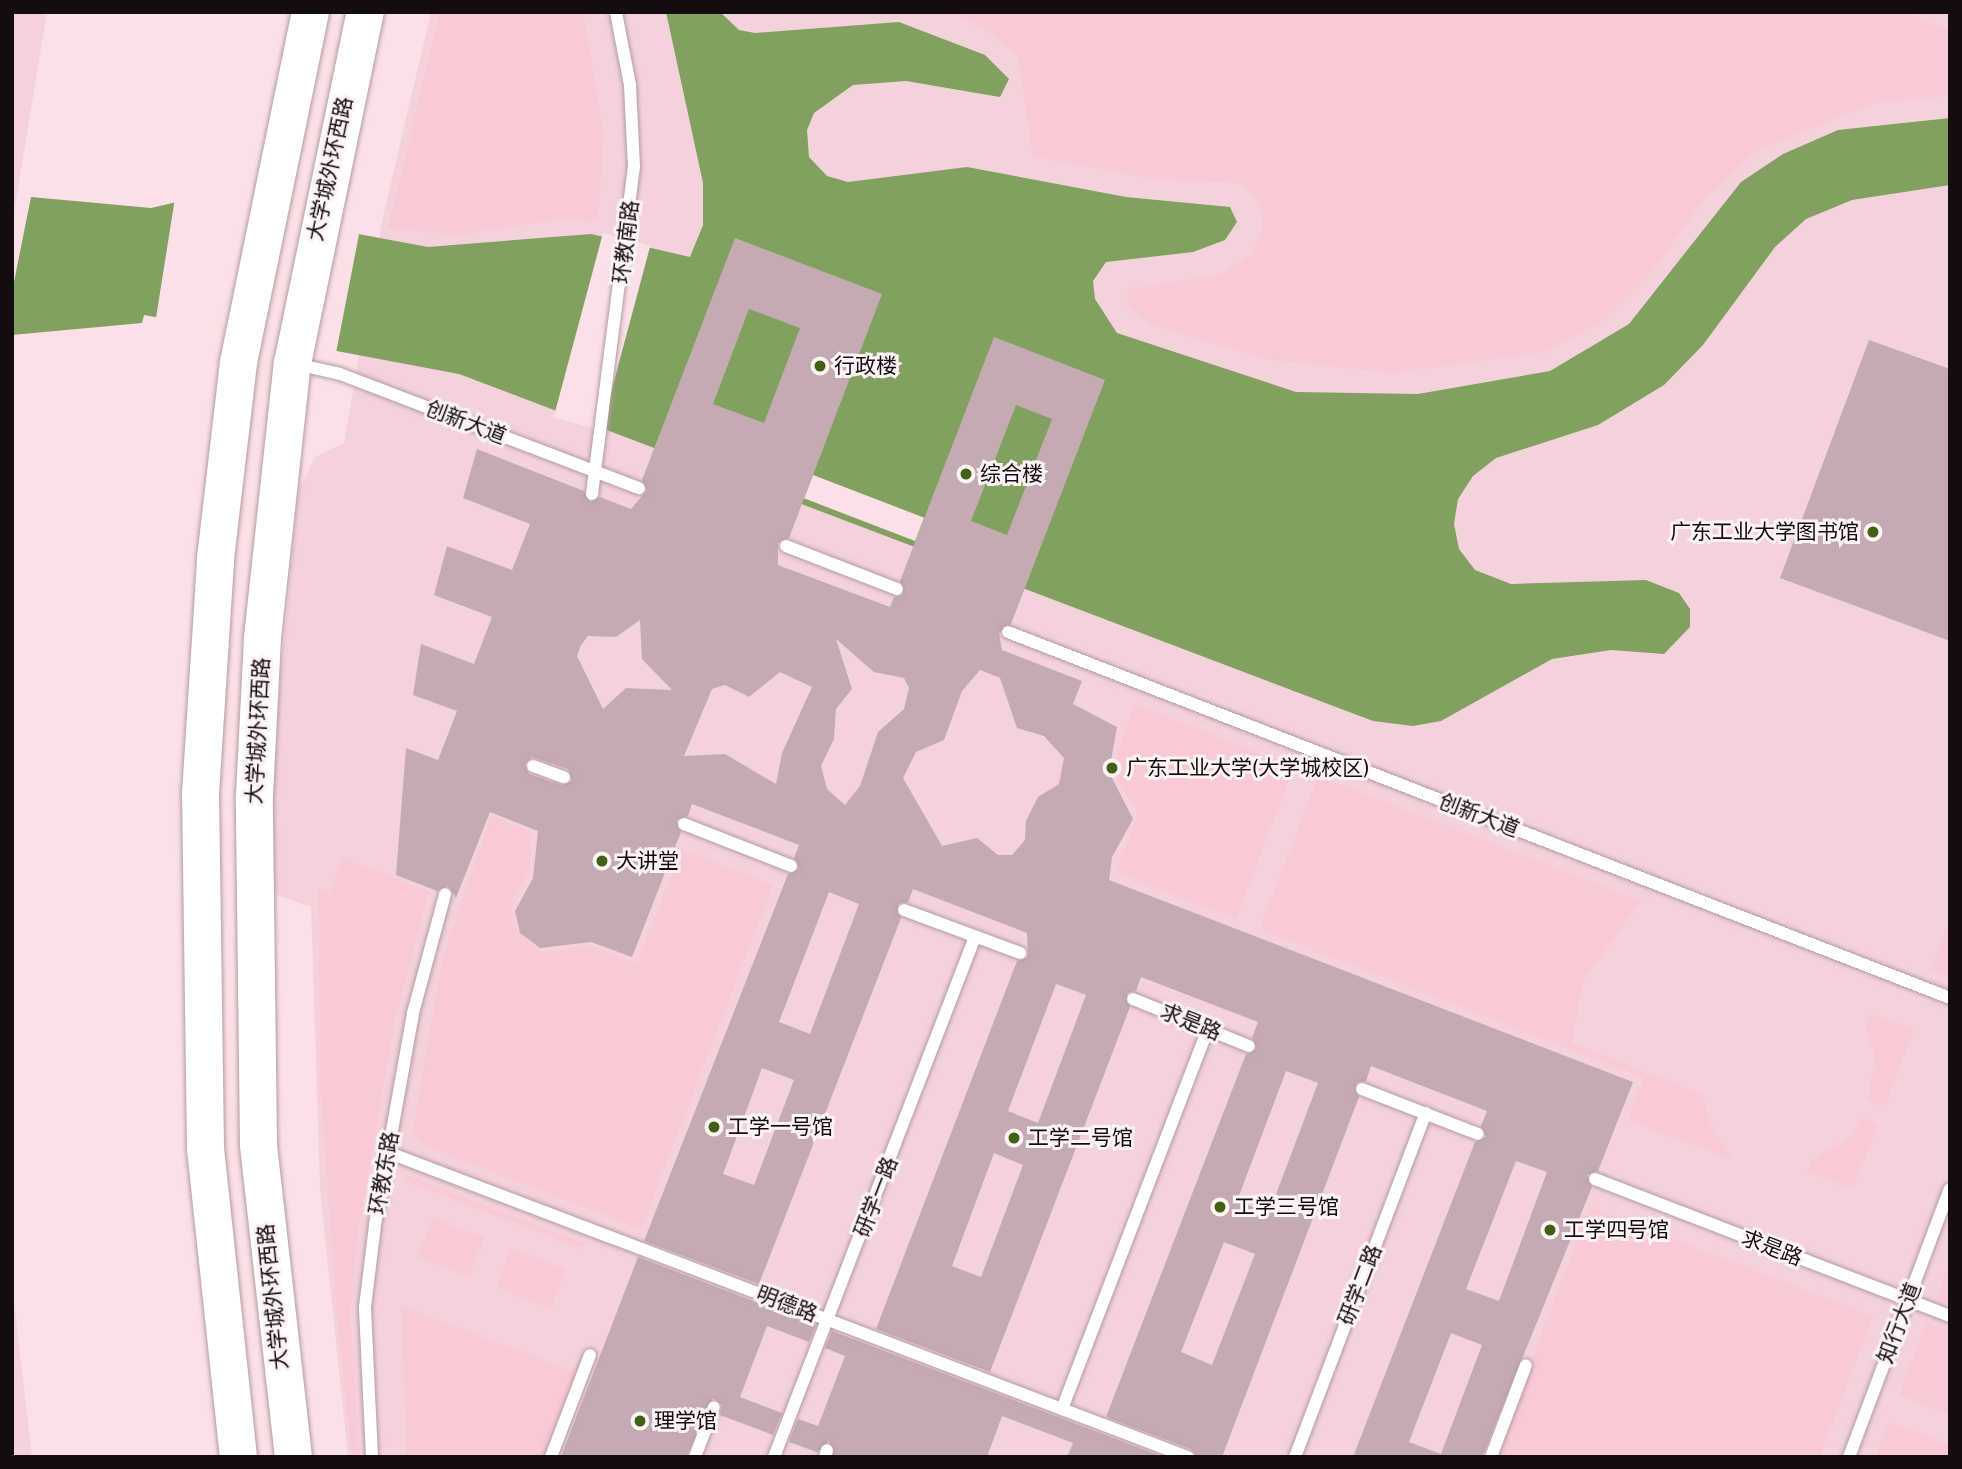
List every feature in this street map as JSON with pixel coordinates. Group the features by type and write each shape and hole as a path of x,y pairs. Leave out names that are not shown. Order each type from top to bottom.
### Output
{"main road":[{"path":"238,1457 210,1224 198,948 209,634 227,460 269,193 310,12"},
{"name":"大学城外环西路","path":"293,1457 265,1231 252,947 262,637 292,363 365,12"},
{"path":"227,460 231,478 245,488 263,487 280,466"}],"lane":[{"name":"环教南路","path":"597,472 629,229 634,124 616,12"},
{"name":"创新大道","path":"292,363 340,374 639,488"},
{"path":"592,494 597,472"},
{"path":"786,546 897,589"},
{"name":"创新大道","path":"1008,632 1950,998"},
{"path":"533,765 564,777"},
{"path":"684,824 791,866"},
{"name":"环教东路","path":"372,1457 365,1307 387,1152 413,1013 445,894"},
{"path":"904,910 1020,953"},
{"name":"研学一路","path":"774,1457 975,937"},
{"name":"求是路","path":"1133,999 1249,1046"},
{"path":"1062,1409 1208,1029"},
{"path":"1362,1089 1478,1134"},
{"name":"研学二路","path":"1295,1457 1426,1113"},
{"name":"明德路","path":"387,1152 1188,1457"},
{"name":"求是路","path":"1595,1179 1950,1316"},
{"name":"知行大道","path":"1849,1457 1950,1189"},
{"path":"551,1457 590,1355"},
{"path":"1490,1457 1526,1365"},
{"path":"695,1457 714,1407"}],"shaded area":[{"path":"12,12 47,12 12,225"},
{"name":"广东工业大学(大学城校区)","path":"431,12 1950,12 1950,1457 348,1457 320,1190 311,907 269,892 275,732 299,490 315,457 344,443 382,221"},
{"path":"440,12 583,12 604,134 598,221 566,218 457,235 388,228"},
{"path":"666,12 720,12 739,30 755,33 899,22 985,55 1009,79 1000,97 906,81 853,85 814,113 807,130 809,157 827,176 848,182 967,167 1126,197 1230,207 1237,222 1225,240 1193,252 1106,262 1093,281 1095,299 1117,333 1296,392 1418,394 1550,371 1629,324 1741,182 1783,154 1838,130 1950,118 1950,185 1852,200 1806,219 1775,247 1703,345 1664,385 1598,425 1496,458 1473,476 1458,499 1454,524 1459,549 1475,570 1511,584 1646,580 1679,593 1690,609 1690,627 1664,654 1611,650 1552,659 1441,721 1413,726 1373,721 459,374 144,315 142,323 12,335 12,292 31,197 151,208 181,201 428,247 591,234 690,257 703,225 703,183"},
{"path":"952,12 1903,12 1950,30 1950,96 1875,103 1758,150 1703,200 1653,271 1605,319 1546,352 1391,373 1265,359 1150,324 1127,307 1128,289 1219,275 1252,254 1263,226 1259,199 1239,183 1153,179 1033,156 1018,57 992,33"},
{"path":"1134,704 1294,767 1236,919 1115,872 1136,821 1136,810 1112,772"},
{"path":"1318,776 1641,901 1583,981 1572,1043 1702,1094 1711,1125 1733,1160 1628,1120 1644,1078 1260,929"},
{"path":"491,816 532,832 528,874 513,897 511,924 541,953 589,946 636,964 682,849 773,885 641,1229 425,1146 412,1134 443,956"},
{"path":"343,858 429,892 395,1019 359,1227 350,1315 359,1457 351,1451 337,1317 320,1081 319,888 330,892"},
{"path":"1950,921 1950,976 1931,969"},
{"path":"1870,1013 1914,1029 1885,1106 1868,1100 1875,1056 1865,1026"},
{"path":"1861,1118 1878,1124 1853,1189 1807,1172 1811,1161 1851,1136"},
{"path":"406,1175 584,1243 582,1249 404,1181"},
{"path":"1590,1207 1873,1316 1820,1457 1494,1457"},
{"path":"433,1218 484,1238 469,1277 418,1257"},
{"path":"511,1248 566,1269 551,1308 496,1287"},
{"path":"1950,1264 1950,1304 1936,1299"},
{"path":"12,1284 32,1457 12,1457"},
{"path":"401,1306 576,1372 543,1457 407,1457"},
{"path":"1927,1322 1950,1331 1950,1414 1899,1395"},
{"path":"1889,1422 1950,1445 1950,1457 1876,1457"}],"pier":[{"path":"175,198 271,213 251,336 156,320"},
{"path":"286,217 360,231 336,354 262,340"},
{"path":"603,233 650,246 601,430 554,417"},
{"path":"813,475 924,518 915,541 804,498"}],"building":[{"path":"735,238 882,294 789,538 778,543 778,565 890,607 894,597 903,595 900,581 994,337 1105,380 1011,624 999,633 1002,650 1082,681 1073,704 1117,727 1109,772 1133,819 1112,857 1109,880 1633,1082 1598,1171 1587,1175 1592,1187 1482,1457 1353,1457 1475,1142 1486,1137 1481,1126 1487,1111 1371,1066 1366,1081 1356,1083 1359,1097 1222,1457 1197,1457 1191,1449 1106,1417 1246,1054 1257,1049 1252,1038 1258,1022 1141,977 1136,991 1127,993 1130,1007 990,1372 876,1329 1017,961 1028,957 1027,933 913,889 908,902 898,904 901,918 759,1284 644,1241 788,874 799,869 794,858 799,845 692,804 688,816 676,820 681,832 632,957 591,942 540,948 520,933 515,911 533,878 538,831 490,812 456,898 448,886 437,891 396,875 406,748 438,760 457,711 413,695 421,644 474,664 492,617 434,595 447,546 512,570 530,524 463,498 477,449 584,491 590,502 600,497 631,509 647,490 642,480","holes":["749,309 800,328 764,423 713,404","1016,405 1052,419 1007,535 971,521","640,620 642,659 672,690 626,688 603,709 577,656 588,636 616,637","836,639 874,672 904,678 909,688 904,709 878,732 860,786 845,805 827,789 821,766 834,739 836,709 852,689","980,670 1000,678 1017,728 1044,736 1064,758 1059,784 1038,797 1026,821 1025,840 1012,855 998,855 977,838 942,846 903,778 916,752 944,740 962,691","780,672 812,687 782,753 776,784 725,754 684,756 712,689 725,685 749,697","532,757 568,769 572,781 562,785 529,774 525,764","829,892 859,904 810,1034 779,1022","1056,984 1086,995 1038,1123 1008,1111","762,1068 794,1080 754,1185 723,1174","1286,1071 1318,1083 1269,1213 1237,1201","994,1153 1023,1165 981,1277 952,1266","1516,1161 1547,1172 1499,1301 1466,1289","1224,1242 1255,1254 1212,1365 1181,1352","1451,1333 1482,1345 1441,1454 1409,1442"]},
{"name":"广东工业大学图书馆","path":"1869,340 1950,369 1950,641 1780,578"},
{"path":"638,1257 816,1325 809,1342 767,1326 740,1397 782,1413 773,1435 720,1415 722,1405 713,1398 686,1457 561,1457"},
{"path":"832,1331 1163,1457 1067,1457 1073,1443 1002,1416 987,1457 834,1457 829,1441 817,1452 789,1442 798,1419 818,1426 845,1356 825,1348"}],"place":[{"name":"行政楼","path":"820,366"},
{"name":"综合楼","path":"966,474"},
{"name":"广东工业大学图书馆","path":"1873,532"},
{"name":"广东工业大学(大学城校区)","path":"1112,768"},
{"name":"大讲堂","path":"602,861"},
{"name":"工学一号馆","path":"714,1127"},
{"name":"工学二号馆","path":"1014,1138"},
{"name":"工学三号馆","path":"1220,1207"},
{"name":"工学四号馆","path":"1550,1230"},
{"name":"理学馆","path":"640,1421"}]}
